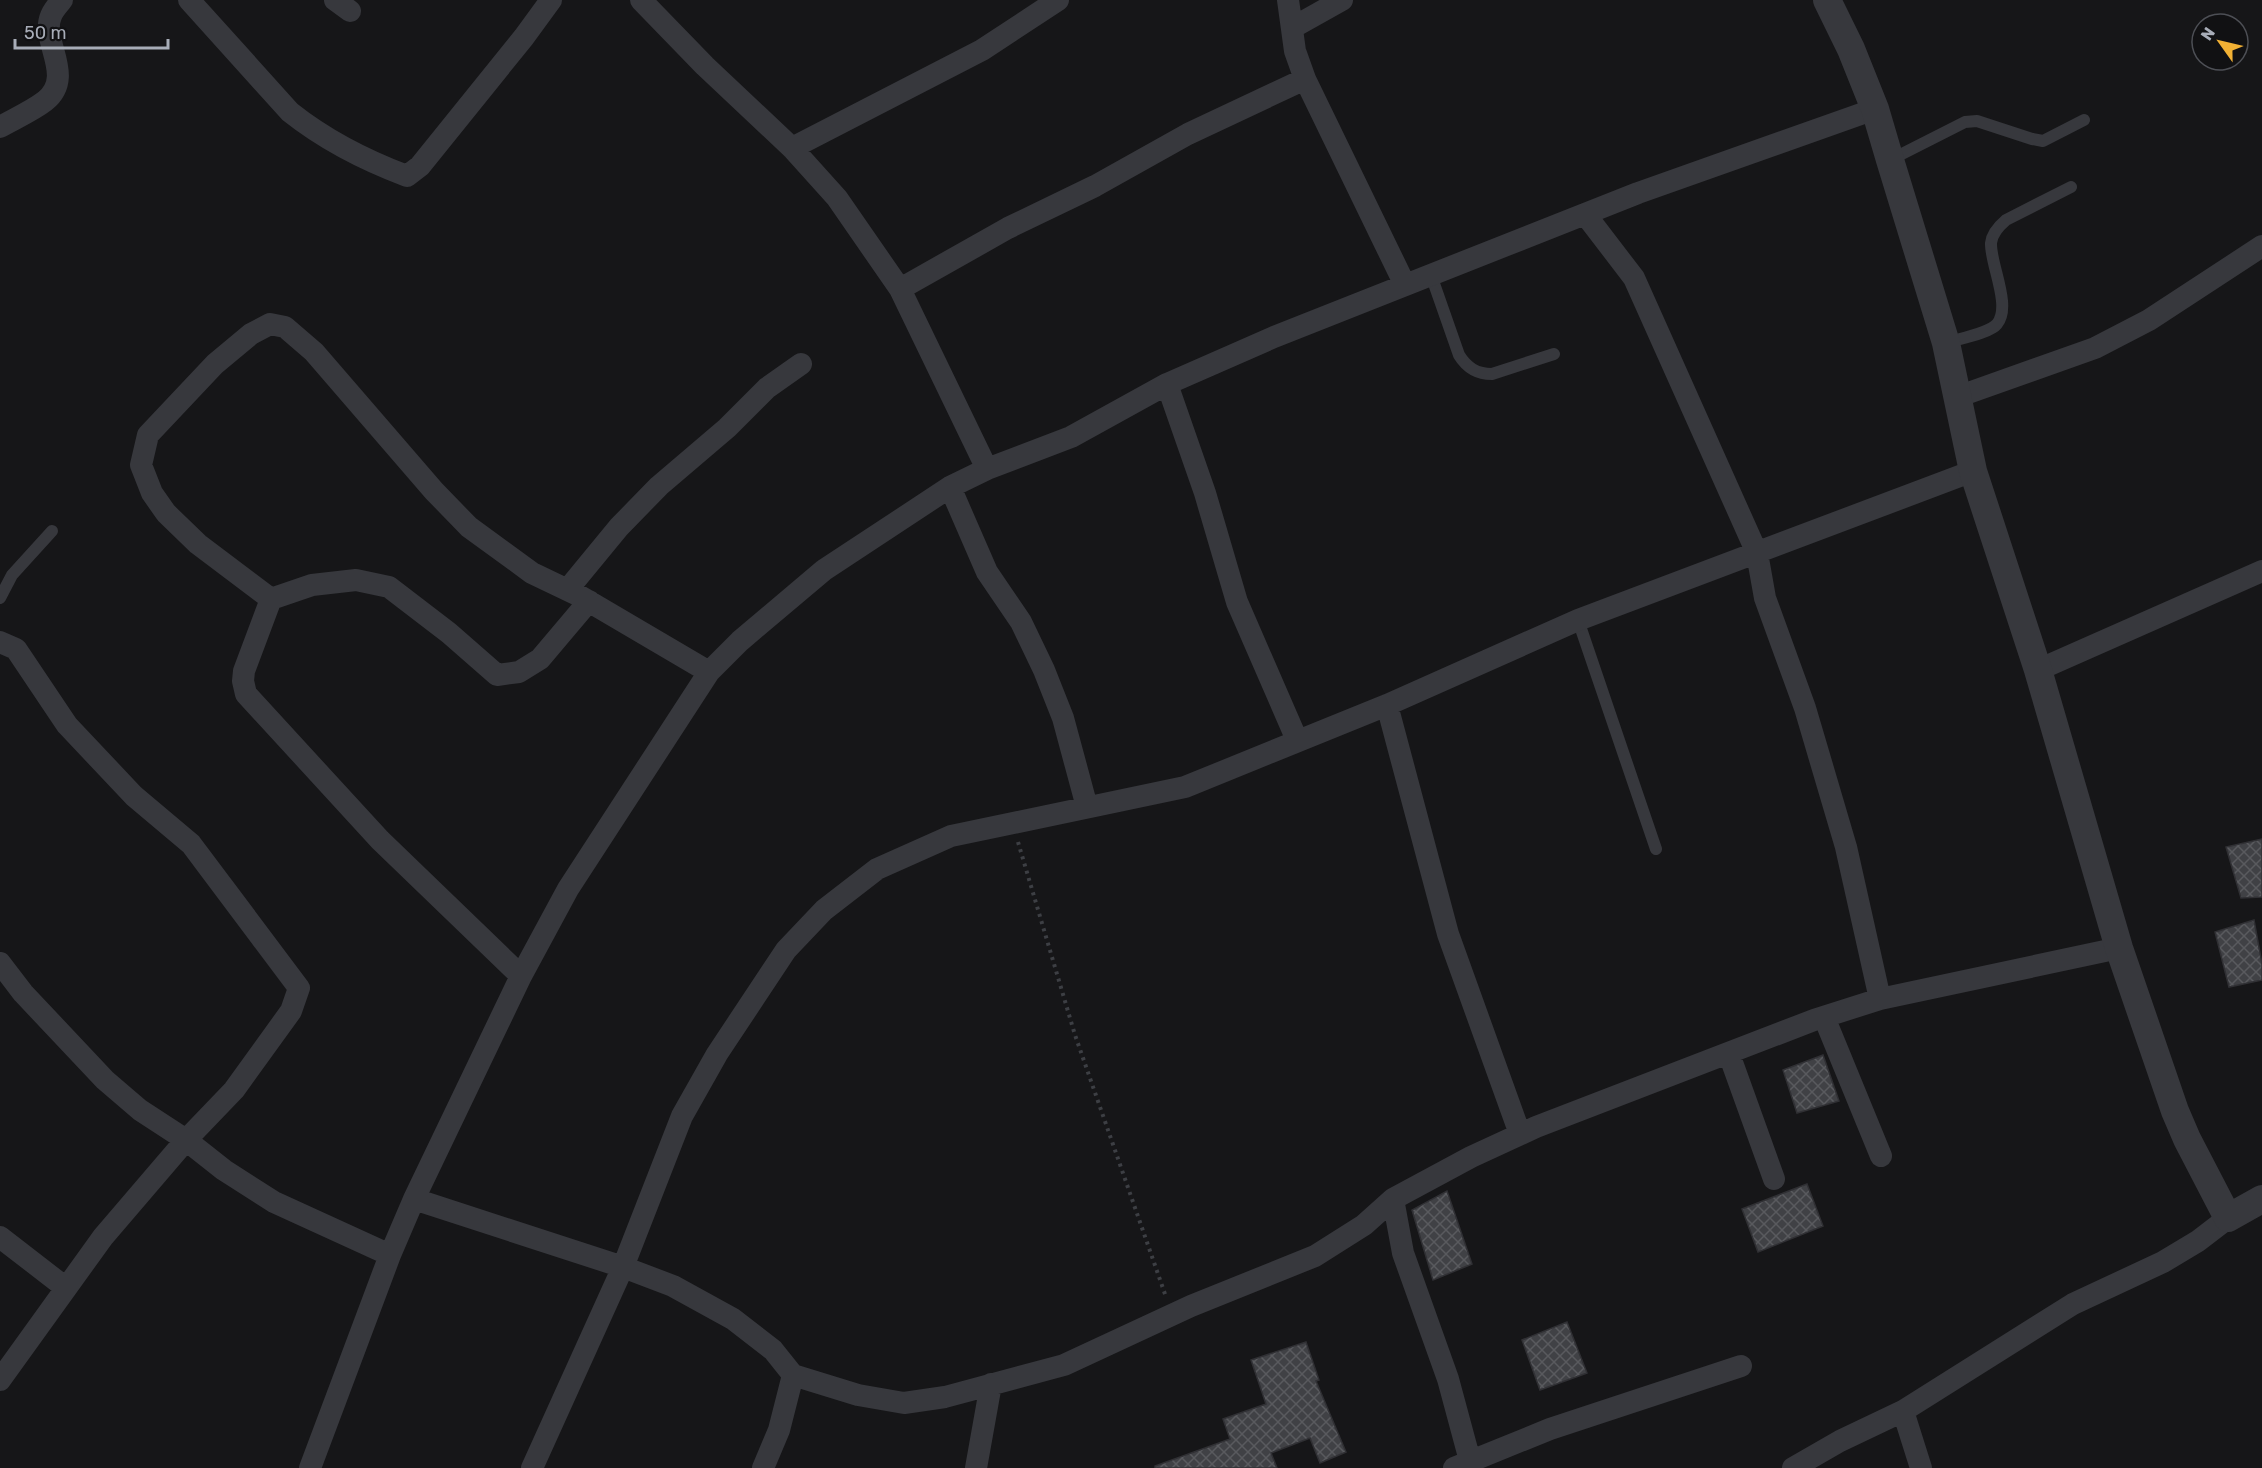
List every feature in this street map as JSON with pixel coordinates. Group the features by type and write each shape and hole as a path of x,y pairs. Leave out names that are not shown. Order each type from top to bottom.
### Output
{"street":[{"path":"189,0 290,112 309,127 407,176 420,166 551,0"},
{"path":"641,0 705,66 792,148 837,198 900,289 987,469"},
{"path":"792,148 982,50 1058,0"},
{"path":"1288,0 1296,51 1305,79 1405,285"},
{"path":"1292,28 1342,0"},
{"path":"1827,0 1851,49 1875,109 1946,342 1973,471 2038,670 2119,948 2175,1111 2228,1218"},
{"path":"0,127 46,100 54,90 59,74 50,35 50,4"},
{"path":"900,289 938,270 1008,228 1095,186 1188,134 1305,79"},
{"path":"310,1468 390,1255 414,1199 520,976 568,890 709,672 740,641 824,570 950,486 987,469 1071,437 1167,384 1274,337 1638,193 1875,109"},
{"path":"1585,214 1634,278 1757,553 1765,598 1805,708 1846,847 1880,999"},
{"path":"1957,397 2095,348 2149,320 2262,246"},
{"path":"271,599 198,544 166,513 152,493 141,465 148,435 215,364 251,334 270,324 285,327 314,352 434,491 469,527 532,573 589,601 709,672"},
{"path":"568,590 619,527 659,486 727,428 767,388 801,364"},
{"path":"1167,384 1205,493 1237,602 1297,740"},
{"path":"532,1468 623,1267 682,1116 717,1054 786,950 824,910 877,869 951,836 1185,787 1386,705 1578,620 1973,471"},
{"path":"950,486 987,572 1021,622 1044,670 1063,718 1087,807"},
{"path":"2038,670 2262,571"},
{"path":"271,599 312,585 345,581 356,580 389,587 449,633 497,675 519,672 540,659 589,601"},
{"path":"271,599 244,672 243,681 246,694 380,840 422,878 520,976"},
{"path":"0,642 16,649 67,725 135,796 191,844 299,988 291,1011 234,1090 186,1140 103,1237 0,1380"},
{"path":"1386,705 1448,934 1520,1134"},
{"path":"414,1199 623,1267 673,1286 733,1319 773,1350 793,1375 858,1395 904,1403 945,1397 1064,1365 1173,1315 1315,1256 1364,1225 1393,1200 1471,1157 1520,1134 1824,1017 1880,999 2119,948"},
{"path":"0,963 23,993 105,1080 140,1110 186,1140 224,1170 274,1202 390,1255"},
{"path":"1824,1017 1881,1156"},
{"path":"1729,1054 1774,1179"},
{"path":"1793,1468 1840,1441 1903,1411 2073,1304 2163,1262 2198,1241 2228,1218 2262,1199"},
{"path":"1393,1200 1403,1253 1448,1379 1466,1465 1550,1429 1741,1366"},
{"path":"0,1237 66,1288"},
{"path":"762,1468 779,1430 793,1375"},
{"path":"976,1468 991,1384"},
{"path":"1903,1411 1921,1468"}],"lane":[{"path":"1890,160 1965,122 1977,120 2043,141 2084,120"},
{"path":"1946,342 1988,330 1997,324 2003,312 1991,242 1997,228 2006,220 2071,187"},
{"path":"1431,275 1459,355 1464,364 1472,370 1482,374 1492,374 1554,354"},
{"path":"0,598 12,575 52,531"},
{"path":"1578,620 1656,849"}],"path":[{"path":"1011,823 1075,1035 1173,1315"}],"building":[{"path":"2262,839 2262,897 2241,898 2226,847"},
{"path":"2254,920 2262,964 2262,980 2229,987 2215,932"},
{"path":"1823,1055 1839,1101 1797,1113 1783,1070"},
{"path":"1807,1184 1823,1226 1758,1252 1742,1209"},
{"path":"1447,1191 1472,1264 1433,1280 1412,1210"},
{"path":"1567,1322 1587,1373 1540,1390 1522,1340"},
{"path":"1306,1342 1319,1380 1316,1381 1346,1452 1320,1463 1310,1438 1271,1453 1277,1468 1155,1468 1155,1466 1230,1439 1223,1419 1266,1404 1251,1360"}]}
